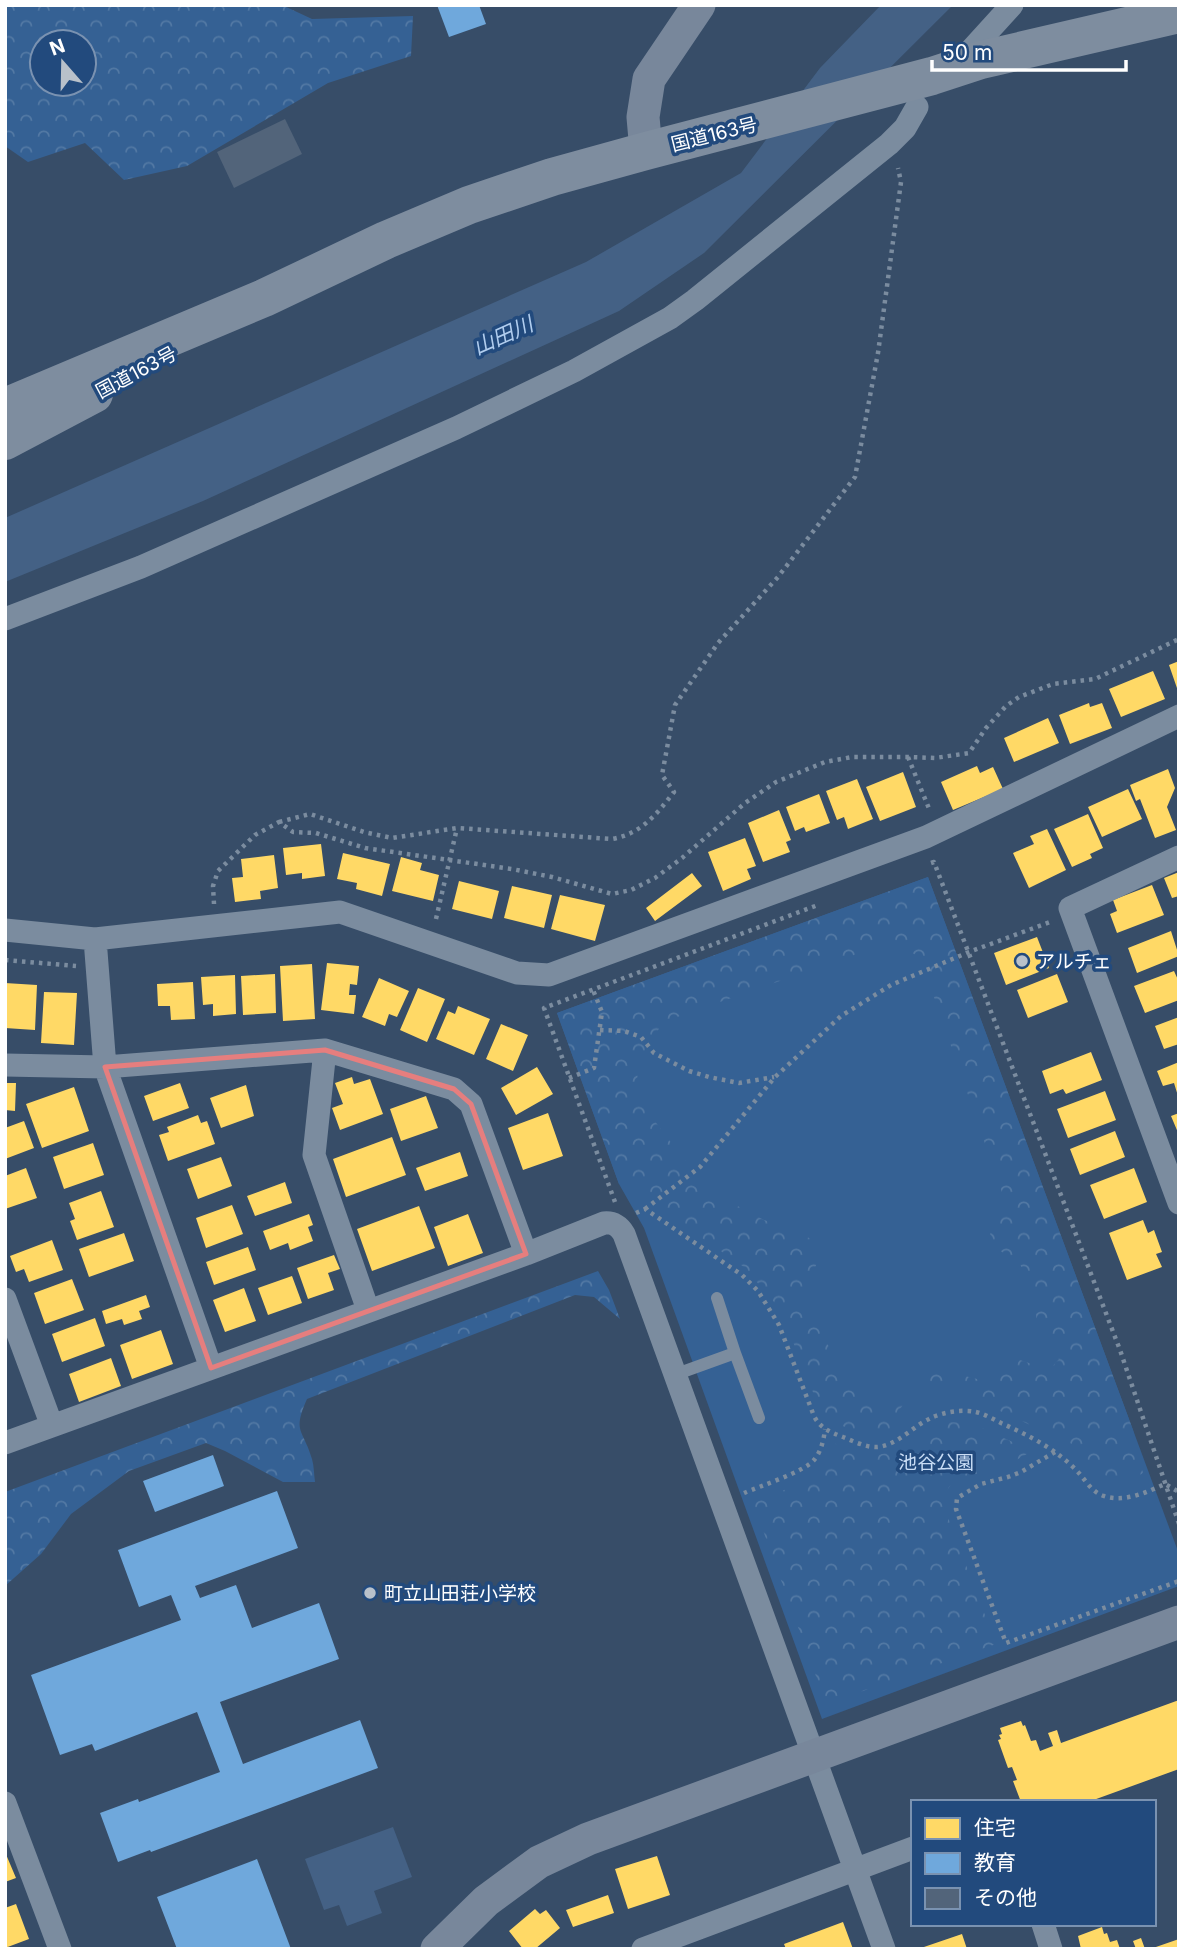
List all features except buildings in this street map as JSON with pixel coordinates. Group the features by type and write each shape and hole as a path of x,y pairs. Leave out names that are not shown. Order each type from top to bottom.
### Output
{"highway":[{"name":"国道163号","path":"5,407 264,298 386,240 470,205 552,177 646,150 925,91 981,60 1179,14"},
{"name":"国道163号","path":"5,441 192,342 264,298"}],"street":[{"path":"646,150 643,117 649,79 699,5"},
{"path":"972,49 1012,5"},
{"path":"5,619 141,567 456,428 574,371 670,317 695,300 889,144 905,128 925,91"},
{"path":"5,930 95,939 340,912 517,973 549,975 938,831 1179,716"},
{"path":"1179,857 1070,908 1179,1203"},
{"path":"95,939 105,1067 211,1368"},
{"path":"325,1050 314,1155 368,1311"},
{"path":"5,1065 105,1067 325,1050 454,1090 471,1104 526,1254"},
{"path":"5,1443 611,1222 624,1234 884,1949"},
{"path":"5,1299 52,1426"},
{"path":"437,1949 486,1901 539,1862 588,1839 1179,1622"},
{"path":"6,1806 60,1949"},
{"path":"643,1949 911,1849"},
{"path":"1044,1926 1051,1949"}],"lane":[{"path":"717,1298 759,1418"},
{"path":"674,1375 736,1353"}],"path":[{"path":"214,925 213,886 218,872 255,835 279,822 310,814 364,832 392,838 457,828 612,839 637,831 674,792 662,775 675,705 718,643 778,577 855,477 878,353 901,182 895,156 889,144"},
{"path":"279,822 293,832 316,833 365,848 552,877 612,894 631,890 654,878 682,858 745,803 776,782 825,762 852,757 935,758 969,753 1006,705 1019,696 1053,684 1095,679 1179,639"},
{"path":"908,757 938,831"},
{"path":"429,943 457,828"},
{"path":"920,867 934,862 1120,1350 1179,1524"},
{"path":"617,1208 544,1008 829,901"},
{"path":"631,1214 645,1209 700,1167 775,1077 841,1016 891,985 969,951 1072,914"},
{"path":"5,960 66,966 98,965"},
{"path":"569,1078 594,1068 602,1012 593,990"},
{"path":"600,1030 624,1031 641,1037 654,1053 689,1071 709,1077 739,1083 775,1077"},
{"path":"645,1209 742,1275 758,1292 779,1325 814,1416 818,1424 825,1429 877,1447 894,1442 930,1418 953,1412 975,1412 1028,1435 1055,1452 1103,1496 1139,1495 1165,1484"},
{"path":"737,1496 805,1468 815,1460 824,1440 825,1429"},
{"path":"1055,1452 1021,1472 982,1484 957,1498 956,1508 1006,1643 1179,1581"},
{"path":"1165,1484 1179,1492"}],"highlighted area":[{"path":"325,1050 454,1089 471,1104 526,1254 211,1368 105,1067"}],"green space":[{"path":"5,5 282,5 312,19 413,16 411,56 328,83 187,166 124,180 85,143 28,162 5,146"},
{"name":"池谷公園","path":"928,877 1179,1554 1179,1586 822,1719 644,1228 619,1184 557,1013"},
{"path":"928,877 1133,1430 1143,1473 1127,1483 1101,1474 1074,1445 978,1401 972,1385 949,1381 915,1390 892,1419 896,1429 880,1438 850,1429 822,1415 780,1309 744,1267 661,1210 630,1176 619,1184 557,1013","holes":["891,942 920,957 1005,1201 990,1234 996,1248 1020,1264 1033,1293 1039,1336 1059,1359 1052,1367 1041,1367 1020,1360 1005,1374 985,1381 941,1370 908,1385 890,1407 847,1378 817,1326 804,1311 801,1296 821,1255 816,1242 795,1230 764,1220 715,1194 681,1156 651,1116 637,1087 638,1063 663,1022"]},
{"path":"598,1271 620,1319 594,1297 575,1295 307,1399 300,1418 300,1430 312,1459 315,1482 283,1482 206,1443 129,1471 71,1514 41,1554 5,1586 5,1492"},
{"path":"949,1422 971,1423 1032,1451 1008,1465 954,1480 941,1499 996,1644 826,1704 753,1503 813,1478 833,1443 874,1456 898,1450"}],"water":[{"name":"山田川","path":"881,5 953,5 704,253 619,311 203,501 5,582 5,518 586,262 741,173 820,68"},
{"path":"393,1827 412,1877 374,1891 382,1913 347,1926 339,1905 324,1910 305,1859"}],"place":[{"name":"アルチェ","path":"1022,961"},
{"name":"町立山田荘小学校","path":"370,1593"}]}
